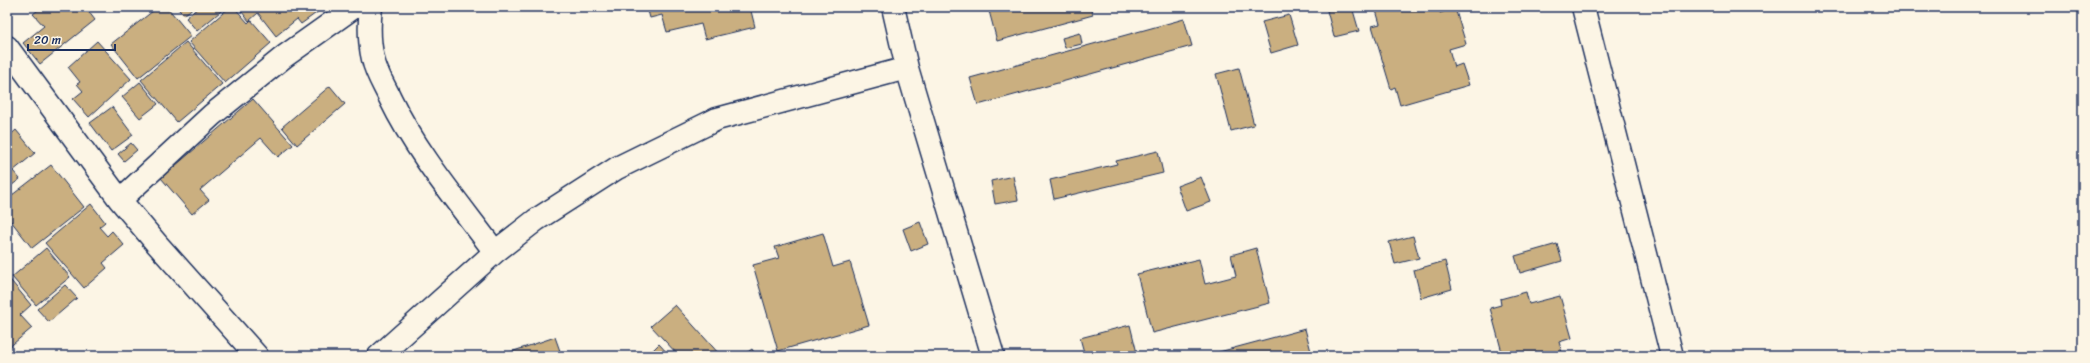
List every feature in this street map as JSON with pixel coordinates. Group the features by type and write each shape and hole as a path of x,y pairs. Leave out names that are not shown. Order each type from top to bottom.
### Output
{"street":[{"path":"120,200 230,100 285,56 354,7"},
{"path":"371,7 370,22 373,58 377,71 398,114 415,143 495,252"},
{"path":"894,7 907,68 993,356"},
{"path":"1583,7 1672,356"},
{"path":"7,47 120,200 257,356"},
{"path":"379,356 495,252 536,220 617,168 717,119 907,68"}],"building":[{"path":"42,7 85,7 95,20 40,64 23,43 44,26 33,14"},
{"path":"158,7 167,7 191,36 138,78 111,44"},
{"path":"176,7 194,7 184,15"},
{"path":"199,7 226,7 197,31 186,18"},
{"path":"230,7 234,7 248,23 251,20 271,43 225,83 189,42"},
{"path":"238,7 316,7 319,11 301,24 297,19 276,36 258,13 249,21"},
{"path":"647,7 750,7 755,27 705,39 701,24 667,32 662,15 650,18"},
{"path":"754,7 770,7 755,11"},
{"path":"988,7 1091,7 1093,15 997,41"},
{"path":"1326,7 1352,7 1359,31 1334,37"},
{"path":"1375,7 1438,7 1440,13 1455,8 1466,44 1449,49 1454,67 1462,64 1469,85 1400,105 1395,87 1391,89 1372,26 1380,24"},
{"path":"1289,15 1298,45 1271,53 1262,22"},
{"path":"1184,19 1192,46 978,105 970,78"},
{"path":"1080,33 1082,44 1065,48 1062,38"},
{"path":"97,41 131,79 89,117 73,99 83,91 77,84 80,82 68,67"},
{"path":"186,42 222,84 177,122 141,80"},
{"path":"1239,68 1254,125 1231,131 1216,74"},
{"path":"140,82 158,104 140,118 122,97"},
{"path":"330,86 345,104 297,145 282,127"},
{"path":"253,99 293,145 278,157 261,138 200,190 209,200 192,214 161,178"},
{"path":"112,107 133,135 111,151 90,123"},
{"path":"16,130 35,153 13,171 20,179 7,189 7,138"},
{"path":"131,143 137,150 124,161 118,154"},
{"path":"1158,151 1163,173 1054,199 1050,180 1117,164 1116,161"},
{"path":"51,165 84,207 32,248 11,221 7,225 7,199"},
{"path":"1013,176 1018,200 995,204 991,181"},
{"path":"1201,177 1211,202 1186,211 1177,186"},
{"path":"91,204 105,222 99,227 107,236 112,231 124,245 103,263 107,268 84,288 45,243"},
{"path":"920,222 928,244 911,251 903,229"},
{"path":"823,233 833,267 850,262 869,325 778,351 753,265 779,258 775,247"},
{"path":"1413,236 1419,258 1395,264 1389,242"},
{"path":"1557,244 1562,261 1520,273 1515,256"},
{"path":"46,248 70,277 36,305 12,277"},
{"path":"1256,248 1270,303 1152,333 1137,274 1199,259 1205,284 1236,276 1231,255"},
{"path":"1445,261 1452,289 1421,298 1414,270"},
{"path":"7,276 31,305 20,315 32,328 7,349"},
{"path":"65,285 77,298 49,322 37,309"},
{"path":"1526,292 1529,304 1560,296 1572,338 1559,342 1563,356 1503,356 1490,308 1501,305 1500,299"},
{"path":"675,305 721,356 679,356 651,326"},
{"path":"1130,325 1137,353 1125,356 1085,356 1080,338"},
{"path":"1305,329 1312,355 1220,356 1219,352"},
{"path":"555,337 560,351 547,356 510,356 508,353"},
{"path":"659,344 670,356 647,356"},
{"path":"752,349 756,356 742,356"}]}
